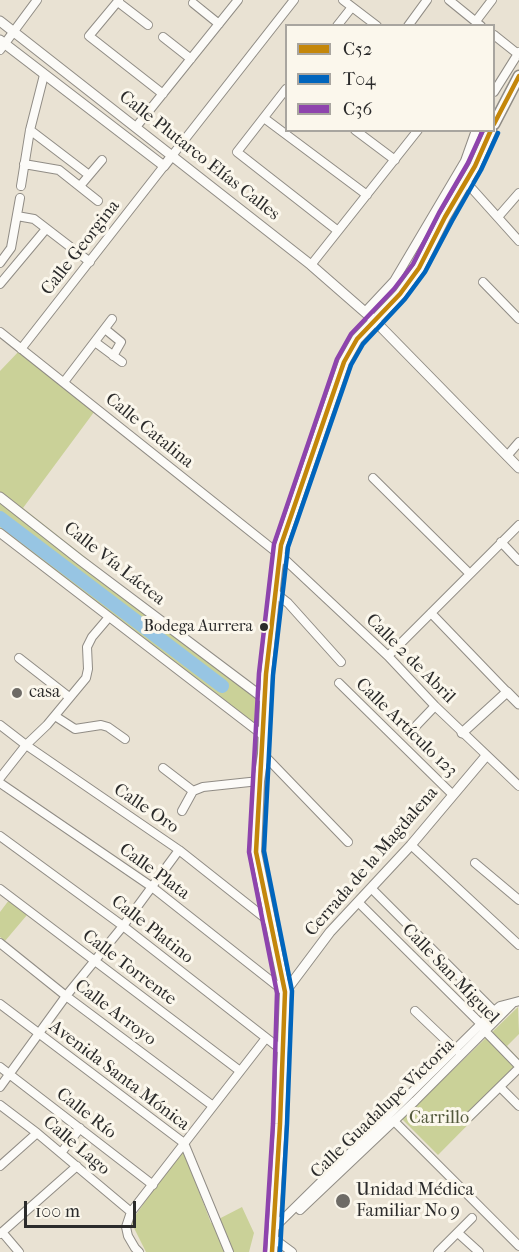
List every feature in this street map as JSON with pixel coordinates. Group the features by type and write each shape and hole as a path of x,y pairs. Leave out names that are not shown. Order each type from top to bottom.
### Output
{"main road":[{"path":"495,118 519,76"},
{"path":"272,1252 285,992 256,852 274,592 280,555 344,362 357,339 400,294 419,268 466,182 490,132"}],"street":[{"path":"2,45 37,0"},
{"path":"136,127 238,0"},
{"path":"164,166 294,0"},
{"path":"343,0 374,24"},
{"path":"409,24 427,0"},
{"path":"448,0 478,23 492,0"},
{"path":"147,25 118,1 89,36 163,94"},
{"path":"193,3 219,24"},
{"path":"338,24 352,6"},
{"name":"Calle Plutarco Elías Calles","path":"0,21 311,265 374,320 519,468"},
{"path":"495,36 518,53 495,90"},
{"path":"163,37 190,59"},
{"name":"Calle Plutarco Elías Calles","path":"2,45 164,166"},
{"path":"21,186 30,130 44,75"},
{"path":"285,91 237,152 338,231"},
{"path":"264,118 367,195"},
{"path":"30,130 89,175"},
{"path":"358,132 395,160"},
{"path":"311,265 416,132"},
{"path":"365,312 394,281 465,161 475,132"},
{"path":"80,186 102,160"},
{"path":"24,164 59,170 99,201"},
{"name":"Calle Georgina","path":"21,349 164,166"},
{"path":"466,182 519,241"},
{"path":"498,217 519,193"},
{"path":"10,272 0,265 11,248 20,198"},
{"path":"17,216 34,219 90,262"},
{"path":"0,285 46,229"},
{"path":"483,282 519,319"},
{"path":"64,382 112,319"},
{"path":"105,329 121,342 114,356"},
{"name":"Calle Catalina","path":"0,332 280,555"},
{"path":"95,342 122,362"},
{"path":"507,456 519,442"},
{"path":"373,478 470,574"},
{"name":"Calle Vía Láctea","path":"0,496 80,560 266,700"},
{"path":"388,656 519,525"},
{"path":"0,533 264,736"},
{"path":"501,542 519,561"},
{"name":"Calle 2 de Abril","path":"280,555 388,656 462,733 519,786"},
{"name":"Calle Artículo 123","path":"274,592 288,603 341,662"},
{"path":"431,613 519,704"},
{"path":"0,780 26,746 55,716 86,678 87,646 109,617"},
{"path":"19,658 69,697"},
{"name":"Calle Artículo 123","path":"339,683 452,794"},
{"path":"462,733 507,692"},
{"path":"415,727 435,706"},
{"path":"55,716 75,729 101,725 125,739"},
{"name":"Calle Oro","path":"0,725 26,746 179,850 271,922"},
{"path":"263,754 348,842"},
{"name":"Cerrada de la Magdalena","path":"285,992 330,932 411,845 486,756"},
{"path":"163,768 194,791"},
{"name":"Calle Plata","path":"0,780 152,887 285,992"},
{"path":"182,811 194,791 203,787 260,781"},
{"name":"Calle Platino","path":"0,836 123,926 283,1051"},
{"path":"411,845 519,945"},
{"path":"0,1087 66,996 123,926 179,850"},
{"path":"475,863 519,900"},
{"name":"Calle Torrente","path":"0,889 240,1071"},
{"path":"372,889 497,1014"},
{"name":"Calle San Miguel","path":"358,902 519,1067"},
{"name":"Calle Arroyo","path":"0,942 66,996 213,1106"},
{"name":"Calle Guadalupe Victoria","path":"273,1234 394,1120 497,1014 515,1003"},
{"name":"Avenida Santa Mónica","path":"0,1004 184,1143 229,1252"},
{"path":"415,1011 456,1050"},
{"name":"Calle Guadalupe Victoria","path":"273,1234 456,1050 483,1028"},
{"path":"139,1252 128,1236 126,1227 131,1212 266,1038"},
{"name":"Calle Río","path":"0,1067 153,1185"},
{"path":"469,1118 519,1067"},
{"path":"500,1088 519,1106"},
{"name":"Calle Lago","path":"0,1105 131,1212"},
{"path":"394,1120 519,1246"},
{"path":"61,1153 80,1128"},
{"path":"0,1166 37,1133"},
{"path":"19,1252 1,1233 77,1166"},
{"path":"438,1252 472,1218"},
{"path":"458,1233 479,1252"},
{"path":"273,1234 292,1252"}],"green space":[{"path":"21,349 97,408 23,508 266,700 264,736 0,530 0,371"},
{"path":"9,900 27,915 5,941 0,937 0,912"},
{"name":"Carrillo","path":"518,1007 519,1034 507,1046 519,1059 519,1073 438,1155 402,1119"},
{"path":"179,1152 184,1152 211,1223 242,1207 254,1233 249,1252 146,1252 131,1222"}],"waterway":[{"path":"0,518 222,686"}],"transit line":[{"name":"C52","path":"495,122 519,76"},
{"name":"C36","path":"265,1252 273,1124 277,993 249,852 259,673 274,544 337,359 351,334 394,289 413,264 468,163 482,132"},
{"name":"C52","path":"272,1252 285,992 256,852 266,674 281,545 344,362 357,339 400,294 419,268 475,166 490,132"},
{"name":"T04","path":"280,1252 292,991 264,851 273,675 288,547 351,365 363,344 405,299 425,272 481,170 498,133"}],"place":[{"name":"Bodega Aurrera","path":"264,627"},
{"name":"casa","path":"17,693"},
{"name":"Unidad Médica Familiar No 9","path":"343,1201"}]}
